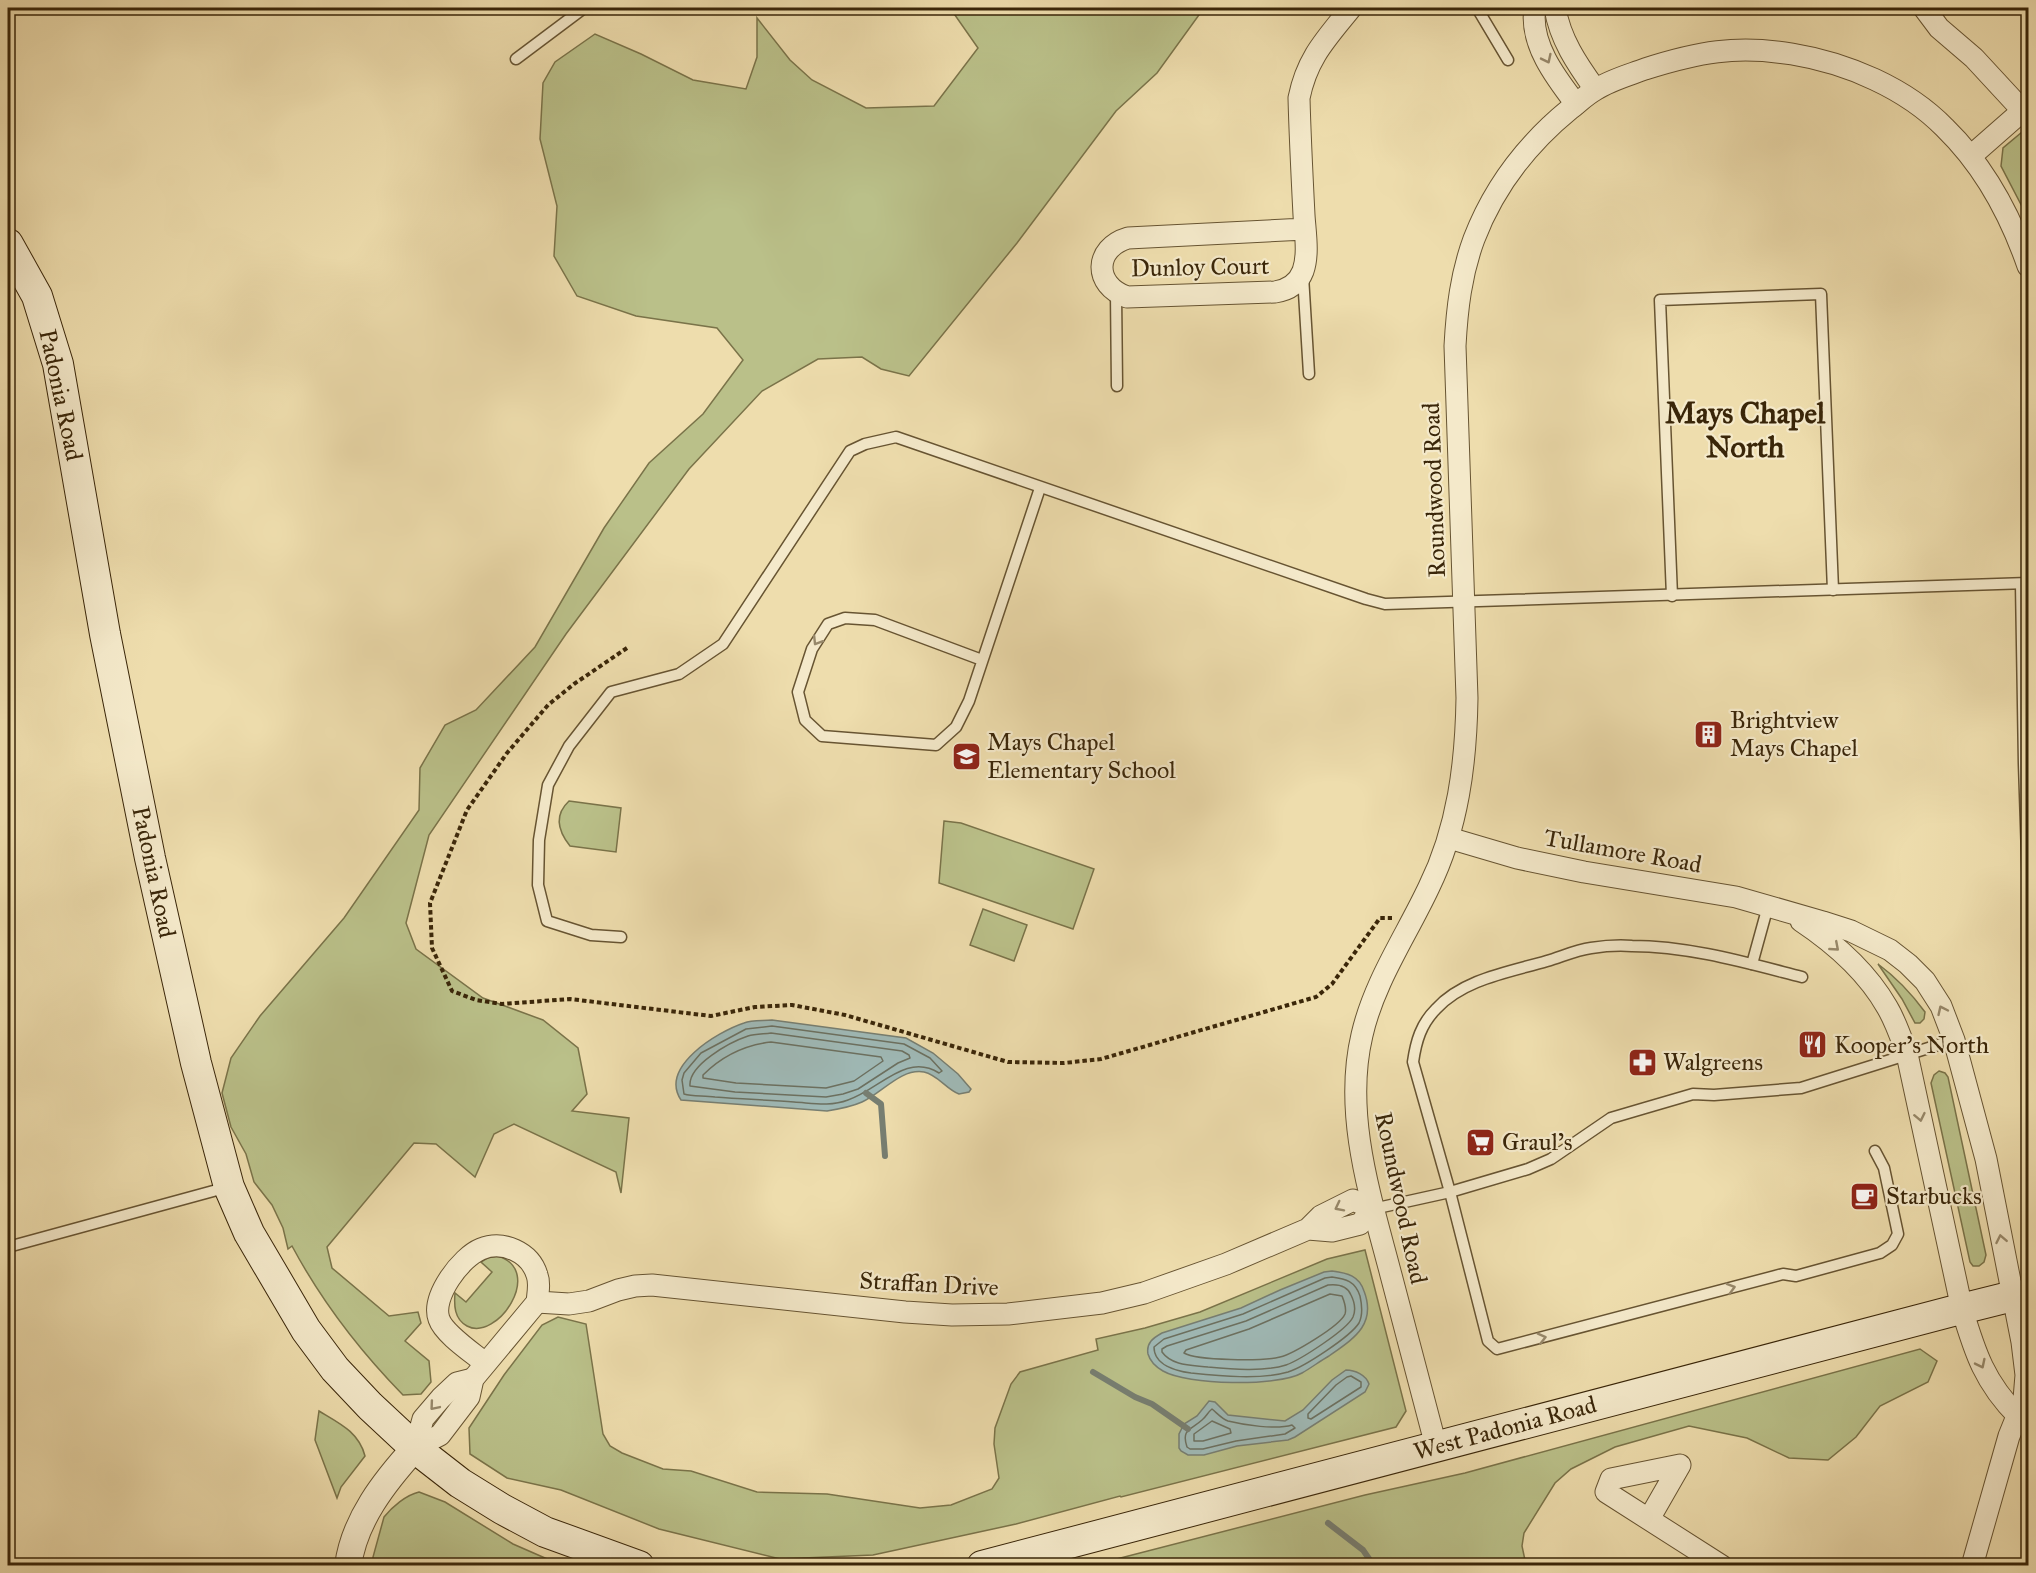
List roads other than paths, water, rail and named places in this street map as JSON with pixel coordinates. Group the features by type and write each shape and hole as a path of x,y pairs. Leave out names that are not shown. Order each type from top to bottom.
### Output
{"main road":[{"name":"Padonia Road","path":"8,244 37,296 58,364 105,634 139,808 194,1052 229,1186 249,1233 306,1330 335,1369 415,1448"},
{"name":"West Padonia Road","path":"982,1566 1962,1309 2020,1296"},
{"path":"415,1448 460,1483 545,1532 639,1566"}],"street":[{"name":"Dunloy Court","path":"1305,229 1128,238 1111,246 1102,266 1102,275 1107,285 1116,293 1127,297 1275,292 1287,290 1297,282 1306,261 1305,229 1299,98 1303,78 1312,58 1351,8"},
{"path":"1535,8 1535,28 1540,44 1553,71 1576,104"},
{"path":"1555,8 1560,30 1568,49 1595,90"},
{"path":"1924,8 1939,28 2026,108 1971,156"},
{"name":"Roundwood Road","path":"1436,1446 1373,1209 1354,1097 1362,1036 1372,1002 1385,971 1430,885 1449,838 1461,781 1466,737 1455,346 1462,279 1474,239 1490,204 1507,174 1532,144 1595,90 1627,75 1676,59 1722,50 1771,51 1815,58 1851,70 1889,87 1917,104 1944,126 1971,156 2004,206 2028,266"},
{"name":"Tullamore Road","path":"1449,838 1517,858 1584,872 1736,897 1789,912 1851,931 1890,951 1926,981 1941,1006 1954,1040 2020,1296 2026,1375 2024,1399 2009,1436 1972,1566"},
{"name":"Tullamore Road","path":"1789,912 1818,932 1865,976 1886,1005 1896,1024 1907,1054 1962,1309 1975,1350 1988,1378 2001,1398 2018,1416"},
{"name":"Straffan Drive","path":"537,1302 568,1304 589,1301 618,1290 652,1285 905,1312 952,1315 1008,1314 1102,1303 1144,1293 1226,1264 1308,1229 1332,1231 1360,1224 1373,1209"},
{"path":"348,1566 350,1550 366,1514 396,1468 415,1448 440,1435 469,1397 479,1371 537,1302 539,1292 533,1265 525,1256 506,1247 494,1246 473,1253 445,1283 441,1295 438,1318 479,1371"},
{"path":"1649,1520 1722,1566"}],"lane":[{"path":"516,59 584,8"},
{"path":"1477,8 1508,60"},
{"path":"1303,272 1310,375"},
{"path":"1116,293 1117,386"},
{"path":"1672,596 1660,300 1821,294 1833,590"},
{"path":"621,936 591,935 547,921 538,885 539,840 548,784 569,746 611,692 679,674 723,644 850,451 866,444 896,437 1385,604 2025,583 2024,764 2028,887"},
{"path":"982,660 875,620 845,618 828,624 812,649 798,692 805,720 822,736 918,745 936,745 956,727 969,701 1040,488"},
{"path":"1752,964 1768,906"},
{"path":"1802,977 1723,957 1656,947 1631,945 1590,948 1462,988 1437,1008 1422,1026 1413,1062 1450,1192 1488,1341 1497,1348 1783,1274 1796,1276 1880,1253 1892,1245 1898,1234 1884,1168 1875,1151"},
{"path":"1373,1209 1450,1192 1519,1172 1551,1159 1611,1118 1693,1094 1714,1095 1801,1088 1954,1040"},
{"path":"8,1247 229,1186"}],"water":[{"path":"772,1020 906,1038 933,1053 958,1074 971,1089 969,1092 959,1094 929,1074 916,1072 900,1077 862,1102 827,1111 681,1100 676,1088 678,1075 694,1052 720,1034 744,1023"},
{"path":"1332,1271 1352,1276 1362,1286 1367,1303 1365,1322 1354,1337 1302,1373 1273,1381 1232,1382 1191,1379 1163,1371 1149,1357 1149,1344 1162,1333 1241,1308 1324,1272"},
{"path":"1346,1370 1356,1372 1365,1378 1369,1384 1365,1392 1295,1437 1288,1440 1237,1446 1204,1455 1188,1455 1179,1448 1179,1434 1184,1424 1197,1416 1209,1401 1215,1402 1228,1415 1285,1421 1303,1410 1332,1380"}],"waterway":[{"path":"866,1093 881,1104 885,1156"},
{"path":"1093,1372 1135,1397 1152,1404 1188,1429"},
{"path":"1328,1523 1363,1550 1374,1566"}],"place":[{"name":"Brightview Mays Chapel","path":"1709,734"},
{"name":"Mays Chapel Elementary School","path":"966,756"},
{"name":"Kooper's North","path":"1813,1045"},
{"name":"Walgreens","path":"1642,1062"},
{"name":"Graul's","path":"1481,1142"},
{"name":"Starbucks","path":"1865,1196"}],"district":[{"name":"Mays Chapel North","path":"1745,430"}]}
